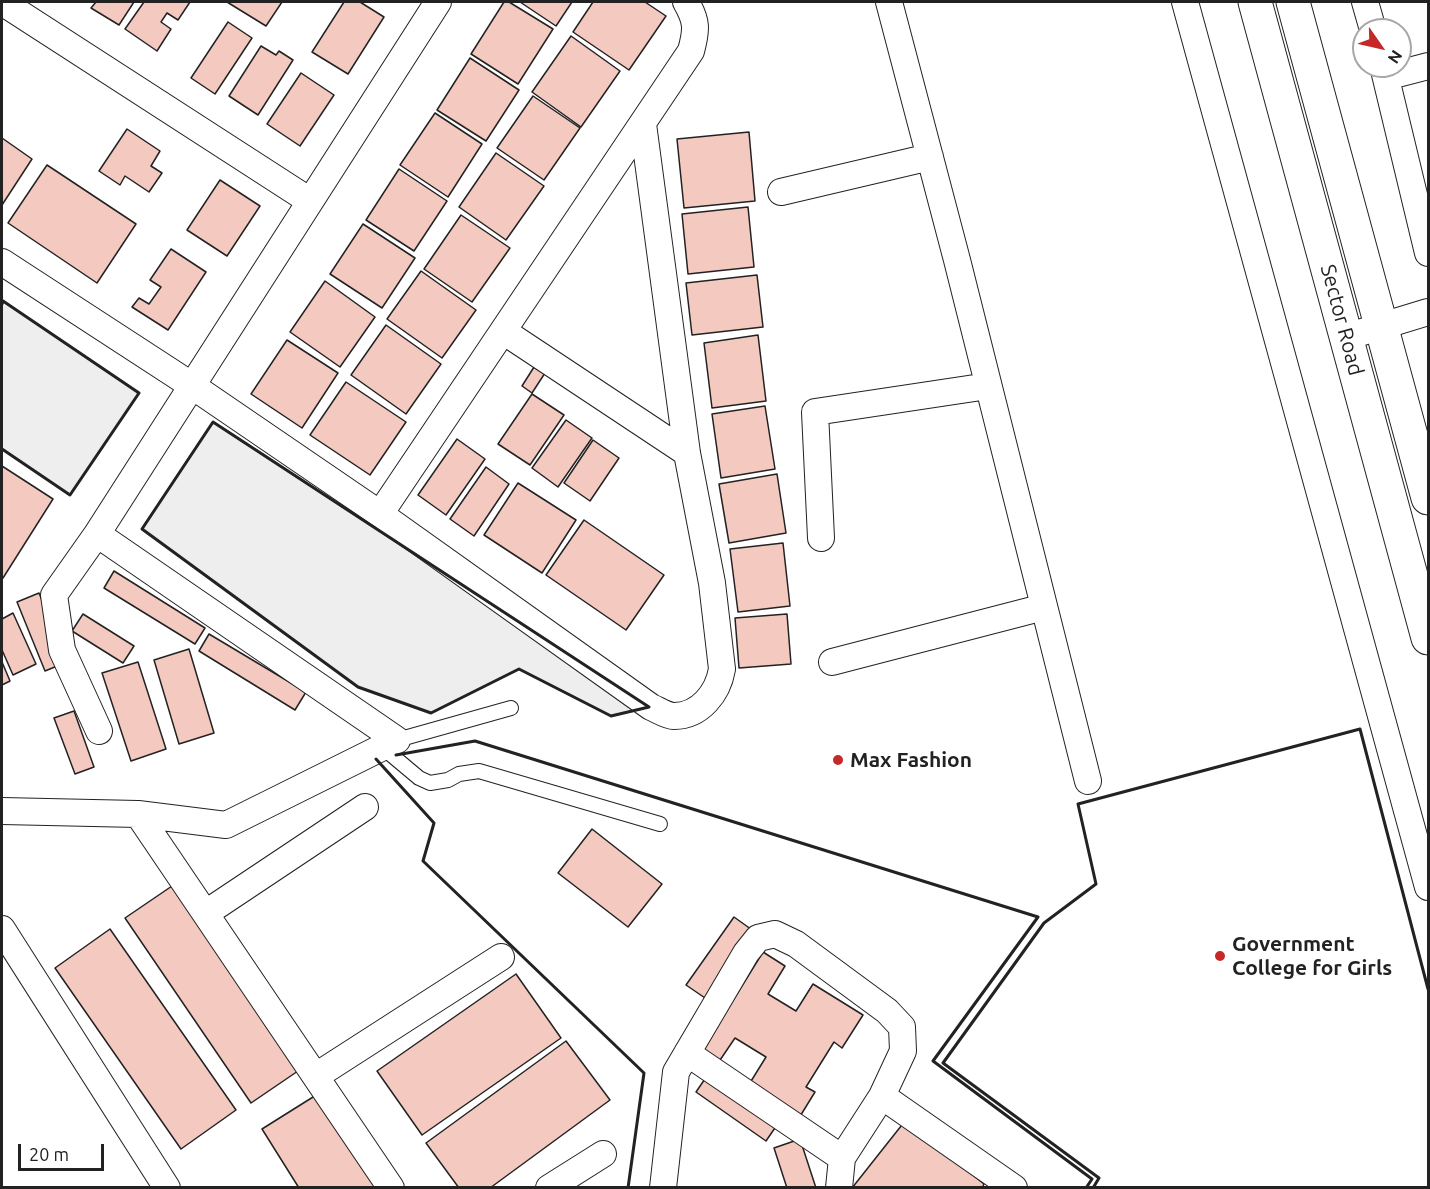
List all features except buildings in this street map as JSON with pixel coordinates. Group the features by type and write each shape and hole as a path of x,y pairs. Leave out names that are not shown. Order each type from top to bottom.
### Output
{"main road":[{"name":"Sector Road","path":"1255,2 1428,638"},
{"name":"Sector Road","path":"1293,2 1428,498"}],"street":[{"path":"2,2 310,201"},
{"path":"380,514 691,51 696,33 694,16 686,2"},
{"path":"889,2 1088,781"},
{"path":"1185,2 1428,887"},
{"path":"1365,2 1370,18"},
{"path":"99,731 62,650 54,596 97,534 310,201 428,5"},
{"path":"1412,68 1428,66"},
{"path":"1386,78 1428,253"},
{"path":"2,265 191,386 380,514 651,708 673,716 690,712 708,702 719,682 722,669 712,583 687,453 643,124"},
{"path":"781,192 930,157"},
{"path":"1347,337 1428,312"},
{"path":"503,331 687,453"},
{"path":"821,538 815,412 988,386"},
{"path":"2,811 138,814 226,825 390,743 97,534"},
{"path":"832,662 1044,607"},
{"path":"206,913 365,807"},
{"path":"138,814 391,1188"},
{"path":"2,929 166,1188"},
{"path":"663,1188 676,1072 746,953 758,938 775,934 796,944 888,1011 902,1027 903,1051 882,1096 842,1158 839,1188"},
{"path":"316,1076 501,957"},
{"path":"687,1053 842,1158"},
{"path":"882,1096 1014,1188"},
{"path":"549,1188 603,1154"}],"lane":[{"path":"511,708 390,743 419,778 430,783 448,780 459,774 479,771 660,824"}],"shaded area":[{"path":"3,301 139,393 70,495 2,449"},
{"path":"213,422 649,707 611,716 519,669 431,713 358,687 142,529"}],"wall":[{"path":"2,304 3,301 139,393 70,495 2,449"},
{"path":"213,422 649,707 611,716 519,669 431,713 358,687 142,529 213,422"},
{"path":"1093,1188 1099,1178 943,1063 1044,923 1096,884 1078,804 1360,729 1428,989"},
{"path":"396,755 475,741 1038,917 933,1061 1092,1179 1086,1188"},
{"path":"376,759 434,823 423,861 644,1073 628,1188"}],"place":[{"name":"Max Fashion","path":"838,760"},
{"name":"Government College for Girls","path":"1220,956"}]}
